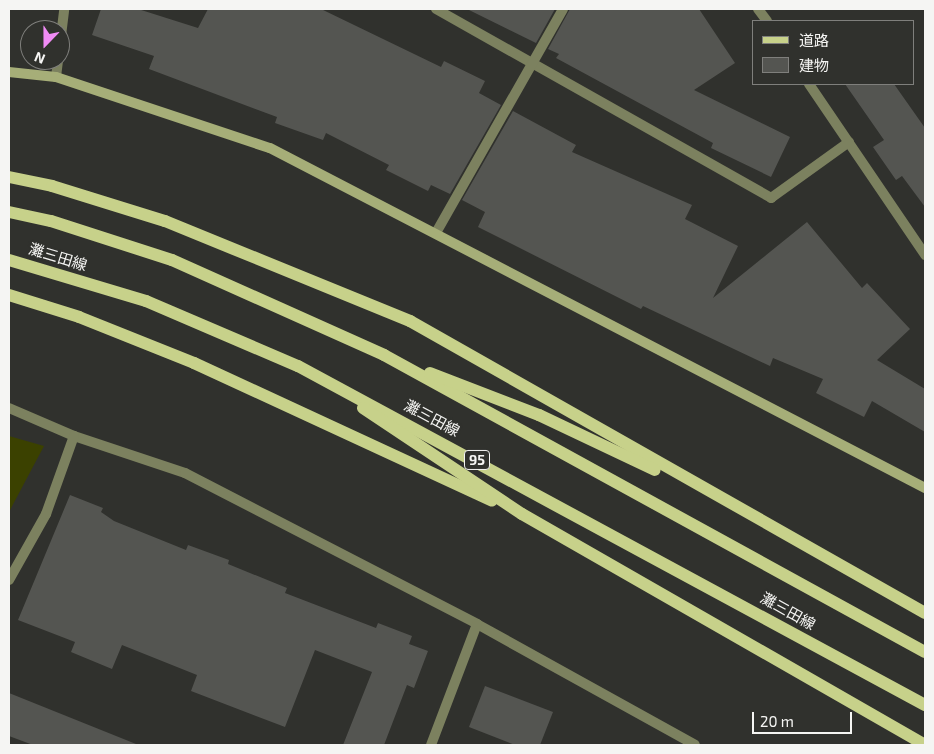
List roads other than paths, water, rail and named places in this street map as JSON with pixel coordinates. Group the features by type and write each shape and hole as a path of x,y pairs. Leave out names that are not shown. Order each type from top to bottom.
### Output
{"main road":[{"path":"9,177 52,186 165,221 410,321 725,503 925,613"},
{"name":"灘三田線","path":"9,212 51,221 172,260 384,355 925,652"},
{"name":"灘三田線","path":"9,260 146,302 298,366 925,706"},
{"name":"95","path":"9,295 79,317 194,363 522,514"},
{"path":"384,355 539,415 725,503"},
{"name":"95","path":"298,366 522,514 925,745"}],"street":[{"path":"436,9 535,63 771,198 849,142"},
{"path":"437,231 535,63 563,9"},
{"path":"758,9 766,20"},
{"path":"56,77 57,70"},
{"path":"9,72 56,77 270,148 437,231 925,488"},
{"path":"810,85 925,255"},
{"path":"9,408 74,436 185,473 477,624 695,745"},
{"path":"9,580 46,514 74,436"},
{"path":"431,745 477,624"}]}
